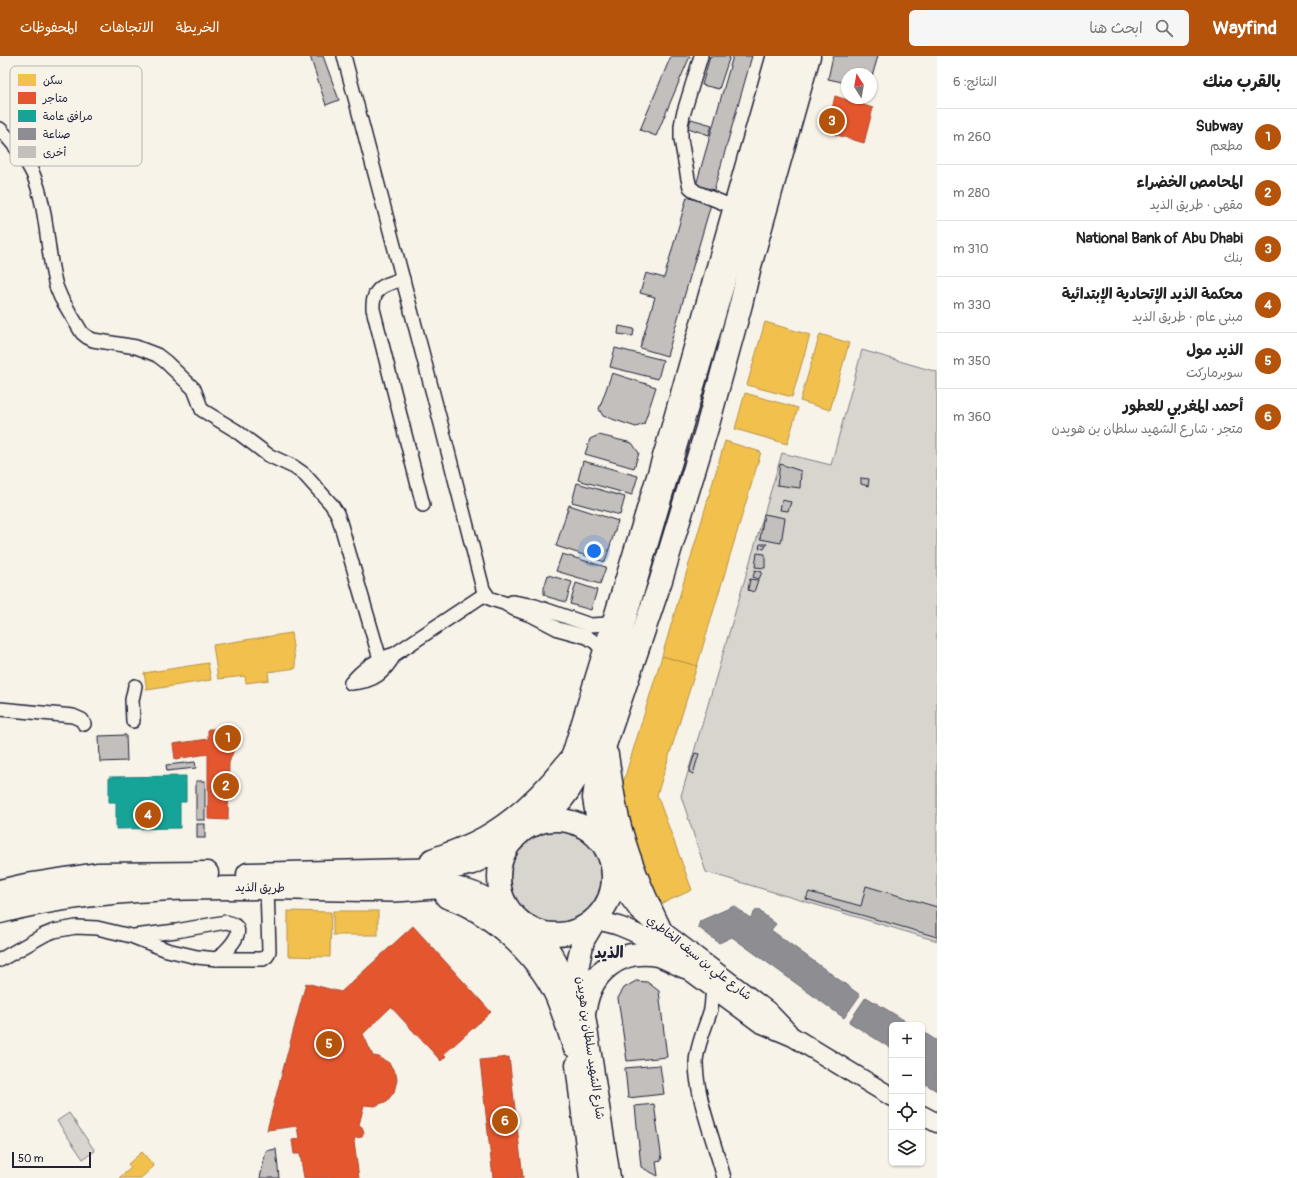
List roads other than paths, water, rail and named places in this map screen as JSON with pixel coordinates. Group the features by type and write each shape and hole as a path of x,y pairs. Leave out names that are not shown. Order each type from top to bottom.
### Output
{"highway":[{"path":"534,825 565,797 574,784 585,759 790,56"},
{"path":"384,870 430,860 460,850 508,823 550,785 593,729 661,580 707,428 750,266 809,56"},
{"path":"593,729 597,777 594,798 597,816 612,865 614,885 604,910 583,928 570,933 557,935 543,933 522,922 508,908 502,895 499,882 500,867 504,853 512,841 526,829 547,821 560,820 573,822 586,828 605,846 612,865"},
{"path":"593,729 632,867 660,929"},
{"name":"طريق الذيد","path":"0,891 26,885 97,874 244,874 447,869 472,863 491,854 512,841"},
{"name":"طريق الذيد","path":"0,912 28,904 69,897 178,888 402,890 436,888 462,890 479,896 494,903 522,922"},
{"path":"402,890 434,893 450,898 493,922 517,942 536,963 556,995 574,1046"},
{"name":"شارع الشهيد سلطان بن هويدن","path":"594,920 583,940 578,964 584,1016 609,1178"},
{"name":"شارع الشهيد سلطان بن هويدن","path":"522,922 548,948 562,976 568,997 591,1178"},
{"path":"584,1016 586,999 590,988 600,973 617,960 636,954 648,954 658,956 685,967"}],"street":[{"path":"344,56 485,594 494,600 504,603 520,603 556,612 580,628 602,649"},
{"path":"701,56 681,126 681,139 688,179 690,187 696,192 731,206"},
{"path":"593,729 602,649 662,448 773,56"},
{"path":"0,129 10,140"},
{"path":"28,166 38,187 56,286 61,298 82,333 93,340 136,347 157,355 194,389 202,410 235,430 268,456 299,470 328,500 334,508 340,522 380,659"},
{"path":"403,279 389,283 378,290 373,302 373,309 422,505"},
{"path":"395,654 389,665 378,675 366,681 351,683 367,667 380,659 395,654 485,594"},
{"path":"580,628 609,624"},
{"path":"133,721 132,700 135,686"},
{"path":"0,709 73,716 82,720 84,724"},
{"name":"شارع علي بن سيف الخاطري","path":"612,865 624,891 639,911 660,929 768,1011 793,1037"},
{"path":"0,960 44,935 65,928 86,927 131,936 167,950 196,957 217,959 263,959 267,956 269,951 268,888"},
{"name":"شارع علي بن سيف الخاطري","path":"594,920 615,924 645,938 760,1023 793,1037 889,1095"},
{"path":"131,936 176,931 226,922 231,923 238,929 237,936 229,949 217,959"},
{"path":"713,988 711,1008 696,1061 697,1080 724,1178"},
{"path":"925,1117 937,1124"}],"place":[{"name":"National Bank of Abu Dhabi","path":"832,121"},
{"name":"Subway","path":"228,738"},
{"name":"المحامص الخضراء","path":"226,786"},
{"name":"محكمة الذيد الإتحادية الإبتدائية","path":"148,815"},
{"name":"الذيد مول","path":"329,1044"},
{"name":"أحمد المغربي للعطور","path":"505,1121"}],"district":[{"name":"الذيد","path":"609,953"}]}
